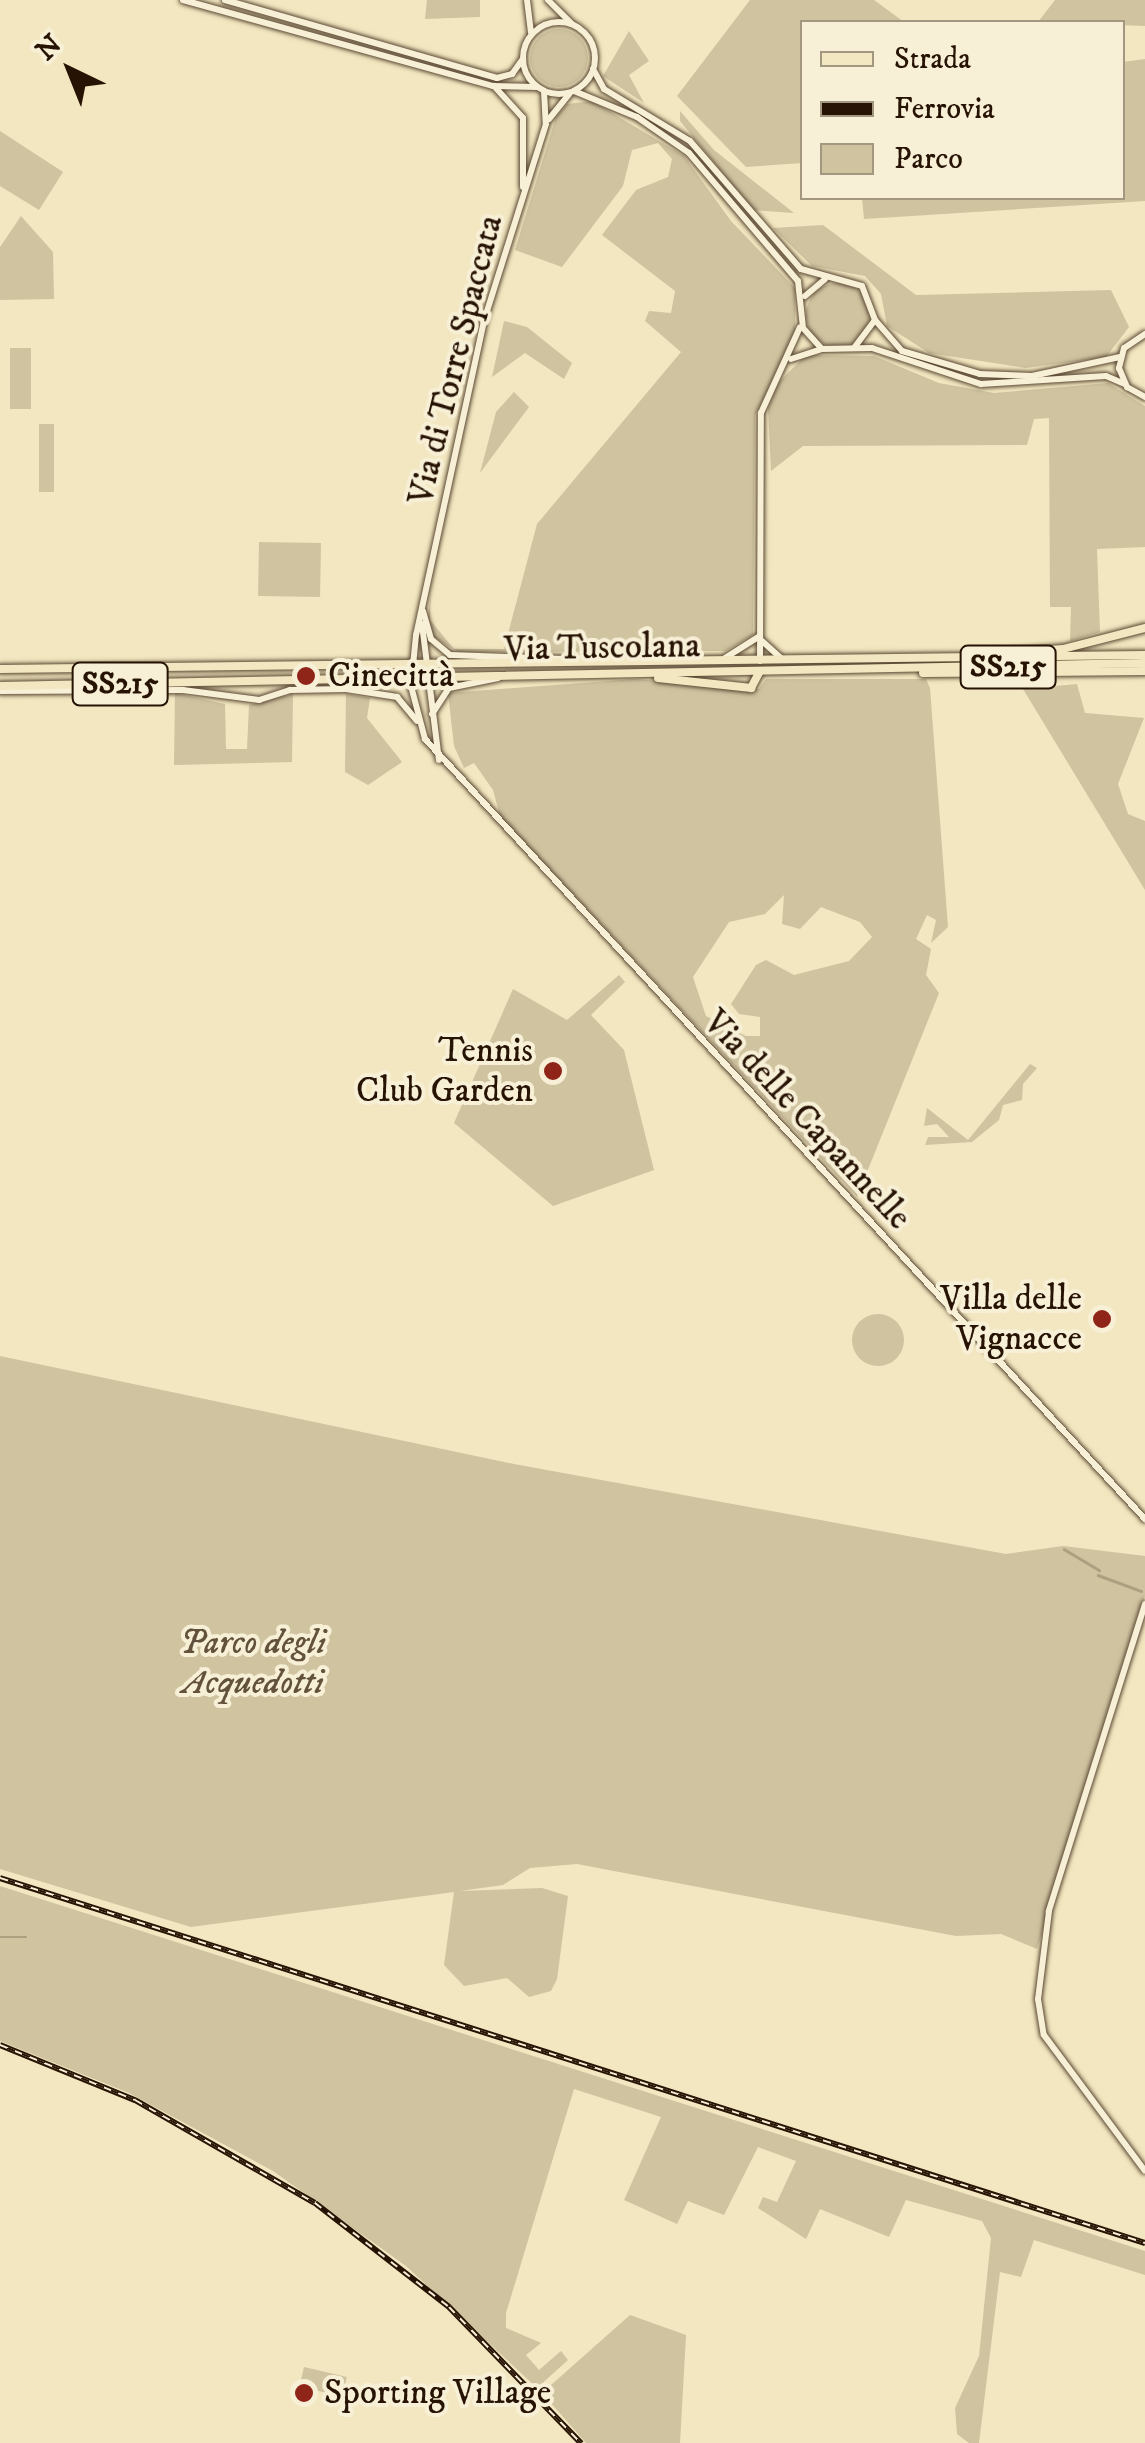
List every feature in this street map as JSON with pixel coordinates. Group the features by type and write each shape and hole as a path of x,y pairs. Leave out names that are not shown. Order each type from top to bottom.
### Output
{"main road":[{"path":"912,660 1053,650 1145,628"},
{"name":"Via Tuscolana","path":"0,689 899,670 1117,660 1145,655"},
{"name":"Via Tuscolana","path":"0,669 412,662 1145,662"},
{"path":"630,674 753,688 760,662"},
{"path":"899,670 1145,671"}],"street":[{"path":"183,0 493,86 573,91 680,144 798,281 802,300 790,359 768,388 760,422 760,662"},
{"path":"225,0 497,78 512,74 531,35 526,0"},
{"path":"548,0 590,39 593,69 604,89 686,137 772,242 802,271 862,286 875,320 902,351 980,374 1032,376 1120,357 1145,334"},
{"path":"531,35 550,22 572,24"},
{"path":"522,59 540,89"},
{"path":"573,91 593,69"},
{"path":"493,86 523,118 522,199"},
{"name":"Via di Torre Spaccata","path":"540,89 546,124"},
{"name":"Via di Torre Spaccata","path":"412,662 483,325 546,124 573,91"},
{"path":"802,300 826,278"},
{"path":"800,320 822,349"},
{"path":"853,349 875,320"},
{"path":"790,359 822,349 872,348 976,384 1107,376 1145,397"},
{"path":"1120,357 1125,384"},
{"name":"Via di Torre Spaccata","path":"422,609 422,665"},
{"name":"Via Tuscolana","path":"422,609 431,639 454,656 602,663"},
{"path":"714,661 760,634"},
{"path":"760,634 770,653 790,661"},
{"name":"Via delle Capannelle","path":"412,662 411,680 426,740 439,762 1145,1520"},
{"path":"422,665 439,762"},
{"path":"430,720 446,690 503,678"},
{"name":"Via Tuscolana","path":"0,689 183,690 259,700 290,690 346,689 401,699 426,740"},
{"path":"1145,1604 1041,1956 1040,1972 1044,2034 1145,2172"}],"green space":[{"path":"427,0 480,0 480,17 425,19"},
{"path":"750,0 874,0 901,20 800,20 800,163 746,167 677,96"},
{"path":"1055,0 1145,0 1145,26 1125,25 1125,20 1040,20"},
{"path":"559,29 579,38 588,58 579,78 559,87 539,78 530,58 539,38"},
{"path":"629,31 649,61 629,75 644,103 603,76"},
{"path":"1145,59 1145,201 864,219 862,200 1125,200 1125,62"},
{"path":"592,101 684,156 731,221 795,288 795,342 755,415 753,635 725,651 458,652 433,636 428,619 431,592 430,620 454,649 504,649 537,524 681,352 645,321 649,311 671,313 675,291 602,235 636,190 668,177 672,159 658,143 632,150 623,186 562,267 515,250 556,117 567,104"},
{"path":"680,111 714,150 794,213 753,210 680,121"},
{"path":"0,131 63,172 39,210 0,186"},
{"path":"21,216 53,252 54,299 0,300 0,247"},
{"path":"823,225 916,295 1111,290 1129,327 1106,357 1026,368 929,353 887,326 881,294 865,276 812,266 773,228"},
{"path":"838,283 861,292 870,315 861,338 838,347 815,338 806,315 815,292"},
{"path":"504,321 527,327 572,363 564,379 525,353 492,377"},
{"path":"10,348 31,348 31,409 10,409"},
{"path":"806,355 874,356 939,383 994,393 1108,383 1145,406 1145,547 1097,549 1100,632 1070,641 1071,607 1050,607 1049,418 1034,419 1027,445 803,446 771,471 768,408 778,383"},
{"path":"514,392 529,407 480,473 496,412"},
{"path":"39,424 54,424 54,492 39,492"},
{"path":"259,542 321,543 320,597 258,596"},
{"path":"635,679 759,689 766,679 926,679 930,688 948,927 931,943 936,920 927,915 916,939 931,949 926,975 939,993 857,1197 500,816 493,790 474,763 464,768 454,746 448,693","holes":["784,895 782,924 800,929 821,907 860,922 872,937 849,961 794,975 766,960 756,965 731,1004 739,1014 760,1017 760,1036 746,1036 706,1016 693,977 729,922 765,914"]},
{"path":"1077,684 1085,713 1144,718 1118,784 1128,814 1145,821 1145,890 1023,689"},
{"path":"175,693 225,704 226,749 247,749 249,705 293,694 292,762 174,765"},
{"path":"346,694 370,698 367,718 402,762 368,785 345,772"},
{"name":"Tennis Club Garden","path":"619,975 625,982 591,1015 624,1050 654,1170 553,1206 454,1123 513,989 567,1020"},
{"path":"1030,1064 1037,1068 1023,1084 1022,1100 1003,1105 999,1120 972,1142 925,1145 928,1137 949,1137 937,1124 924,1126 927,1108 968,1140"},
{"path":"878,1314 896,1322 904,1340 896,1358 878,1366 860,1358 852,1340 860,1322"},
{"name":"Parco degli Acquedotti","path":"0,1356 514,1464 1006,1554 1063,1546 1145,1556 1145,1596 1037,1949 1001,1934 956,1936 577,1864 530,1868 503,1885 460,1891 542,1888 568,1896 557,1979 551,1991 529,1997 507,1978 464,1986 444,1965 454,1892 191,1927 0,1869"},
{"path":"0,1886 1145,2251 1145,2275 1034,2240 1021,2277 1000,2272 979,2443 969,2443 957,2434 955,2408 979,2356 991,2238 982,2221 906,2200 889,2237 820,2209 806,2239 758,2208 763,2197 777,2202 796,2161 758,2147 724,2215 688,2201 677,2224 624,2200 661,2117 574,2089 506,2313 506,2328 541,2343 526,2355 539,2370 561,2351 568,2360 537,2388 406,2266 273,2171 129,2093 0,2041"},
{"path":"630,2315 686,2335 680,2443 586,2443 542,2393"},
{"path":"304,2367 347,2377 342,2396 300,2386"}],"waterway":[{"path":"1064,1549 1099,1570"},
{"path":"1098,1575 1141,1591"},
{"path":"0,1937 26,1937"}],"railway":[{"path":"0,1878 1145,2243"},
{"path":"0,2045 135,2100 315,2203 449,2307 581,2443"}],"place":[{"name":"Cinecittà","path":"306,676"},
{"name":"Tennis Club Garden","path":"553,1071"},
{"name":"Villa delle Vignacce","path":"1102,1319"},
{"name":"Sporting Village","path":"304,2393"}]}
